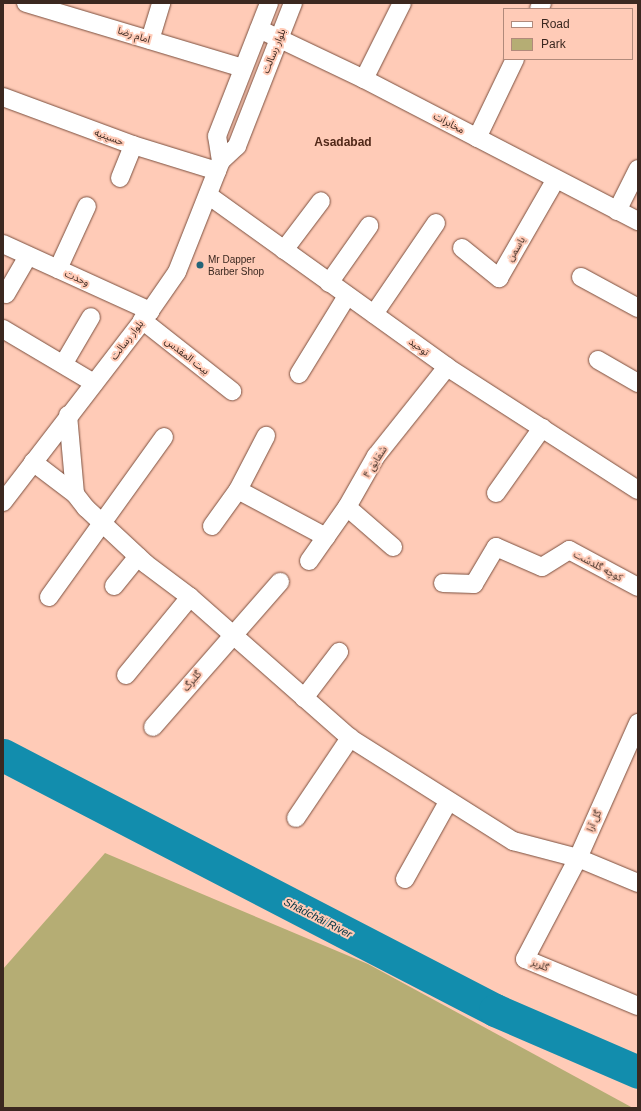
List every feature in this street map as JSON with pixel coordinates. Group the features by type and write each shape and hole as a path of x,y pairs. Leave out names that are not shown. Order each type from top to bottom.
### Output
{"street":[{"name":"امام رضا","path":"26,3 64,8 150,40 242,68"},
{"path":"150,40 161,3"},
{"name":"بلوار رسالت","path":"219,166 217,136 242,68 269,3"},
{"name":"بلوار رسالت","path":"3,502 68,415 146,316 177,272 219,166 237,146 293,3"},
{"path":"364,79 402,3"},
{"name":"مخابرات","path":"259,29 364,79 638,221"},
{"path":"477,138 515,60"},
{"name":"حسینیه","path":"3,97 133,146 219,166"},
{"path":"120,178 133,146"},
{"path":"617,211 638,169"},
{"name":"یاسمن","path":"462,248 499,278 556,178"},
{"name":"توحید","path":"208,195 447,367 638,490"},
{"path":"284,250 321,201"},
{"path":"58,270 87,206"},
{"path":"374,314 436,223"},
{"path":"329,283 369,226"},
{"name":"وحدت","path":"3,244 58,270 146,316"},
{"path":"6,294 28,256"},
{"path":"582,277 638,308"},
{"path":"299,374 347,296"},
{"name":"بیت المقدس","path":"146,316 232,391"},
{"path":"64,363 91,317"},
{"path":"3,329 64,363 94,383"},
{"path":"598,360 638,383"},
{"name":"شقایق ۴","path":"308,561 347,507 376,456 447,367"},
{"path":"68,415 75,494"},
{"path":"496,493 542,428"},
{"path":"212,526 238,490 266,436"},
{"path":"49,597 164,438"},
{"path":"33,462 75,494 103,524 138,556 190,597 350,738 448,802 513,841 578,858 638,883"},
{"path":"238,490 326,537"},
{"path":"347,507 393,547"},
{"name":"کوچه گلدشت","path":"444,583 474,584 496,547 542,567 569,550 638,587"},
{"path":"114,586 138,556"},
{"name":"گلبرگ","path":"153,728 232,635 280,582"},
{"path":"126,675 190,597"},
{"path":"304,698 339,652"},
{"name":"گل آرا","path":"578,858 638,723"},
{"path":"296,818 350,738"},
{"path":"405,879 448,802"},
{"name":"گلریز","path":"578,858 525,959 638,1006"}],"green space":[{"path":"105,853 368,964 633,1108 3,1108 3,969"}],"waterway":[{"name":"Shādchāi River","path":"3,755 495,1010 638,1072"}],"place":[{"name":"Mr Dapper Barber Shop","path":"200,265"}],"district":[{"name":"Asadabad","path":"343,143"}]}
